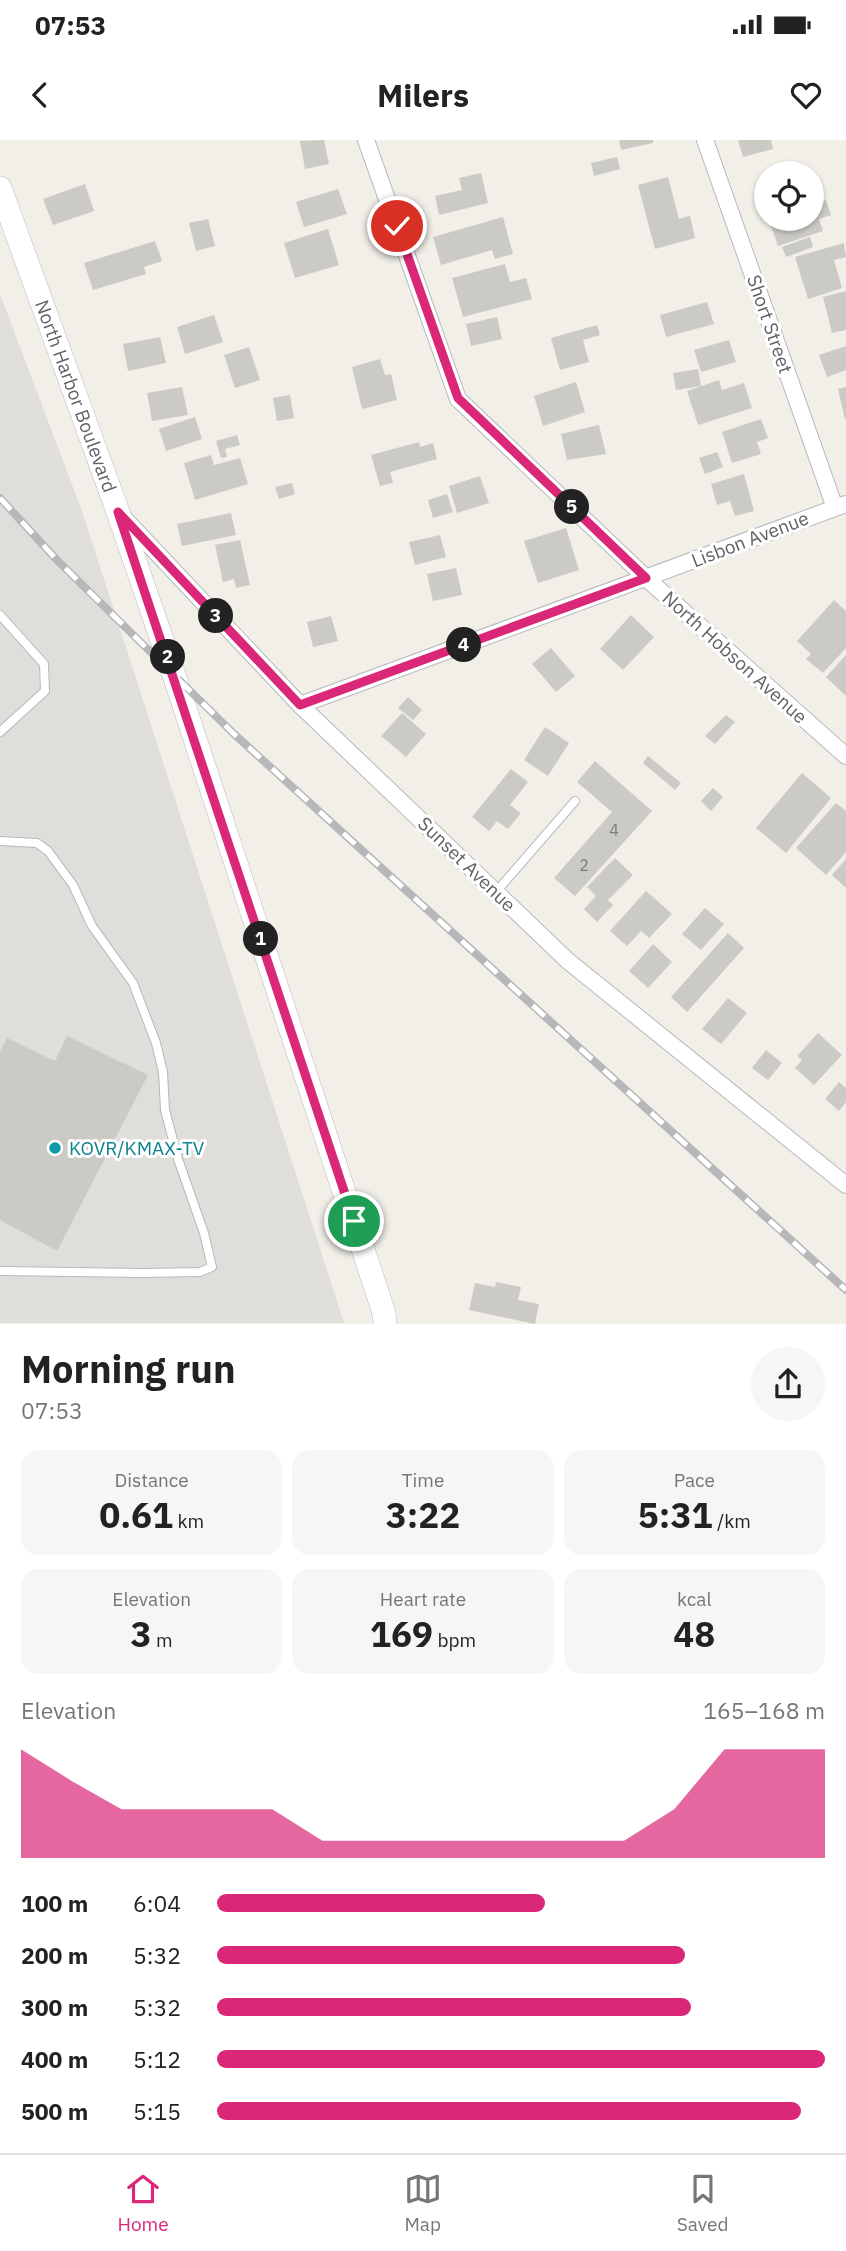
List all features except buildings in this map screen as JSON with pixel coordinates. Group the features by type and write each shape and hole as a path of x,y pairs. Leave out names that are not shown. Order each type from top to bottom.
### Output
{"main road":[{"name":"North Harbor Boulevard","path":"0,188 118,512 384,1313 385,1324"}],"street":[{"name":"North Hobson Avenue","path":"366,140 458,398 646,578 846,756"},
{"name":"Short Street","path":"705,140 840,506"},
{"name":"Lisbon Avenue","path":"300,705 840,506"},
{"name":"Sunset Avenue","path":"118,512 300,705 568,961 846,1185"}],"lane":[{"path":"0,615 44,664 45,691 0,732"},
{"path":"496,892 575,801"},
{"path":"0,841 37,843 48,851 74,885 92,926 133,982 156,1044 163,1072 165,1110 212,1267 200,1272 0,1271"}],"shaded area":[{"path":"0,294 82,511 344,1323 0,1323"}],"railway":[{"path":"0,498 56,559 234,734 846,1290"}],"place":[{"name":"KOVR/KMAX-TV","path":"55,1148"}],"route":[{"path":"354,1221 118,512 300,705 646,578 458,398 397,226"}]}
